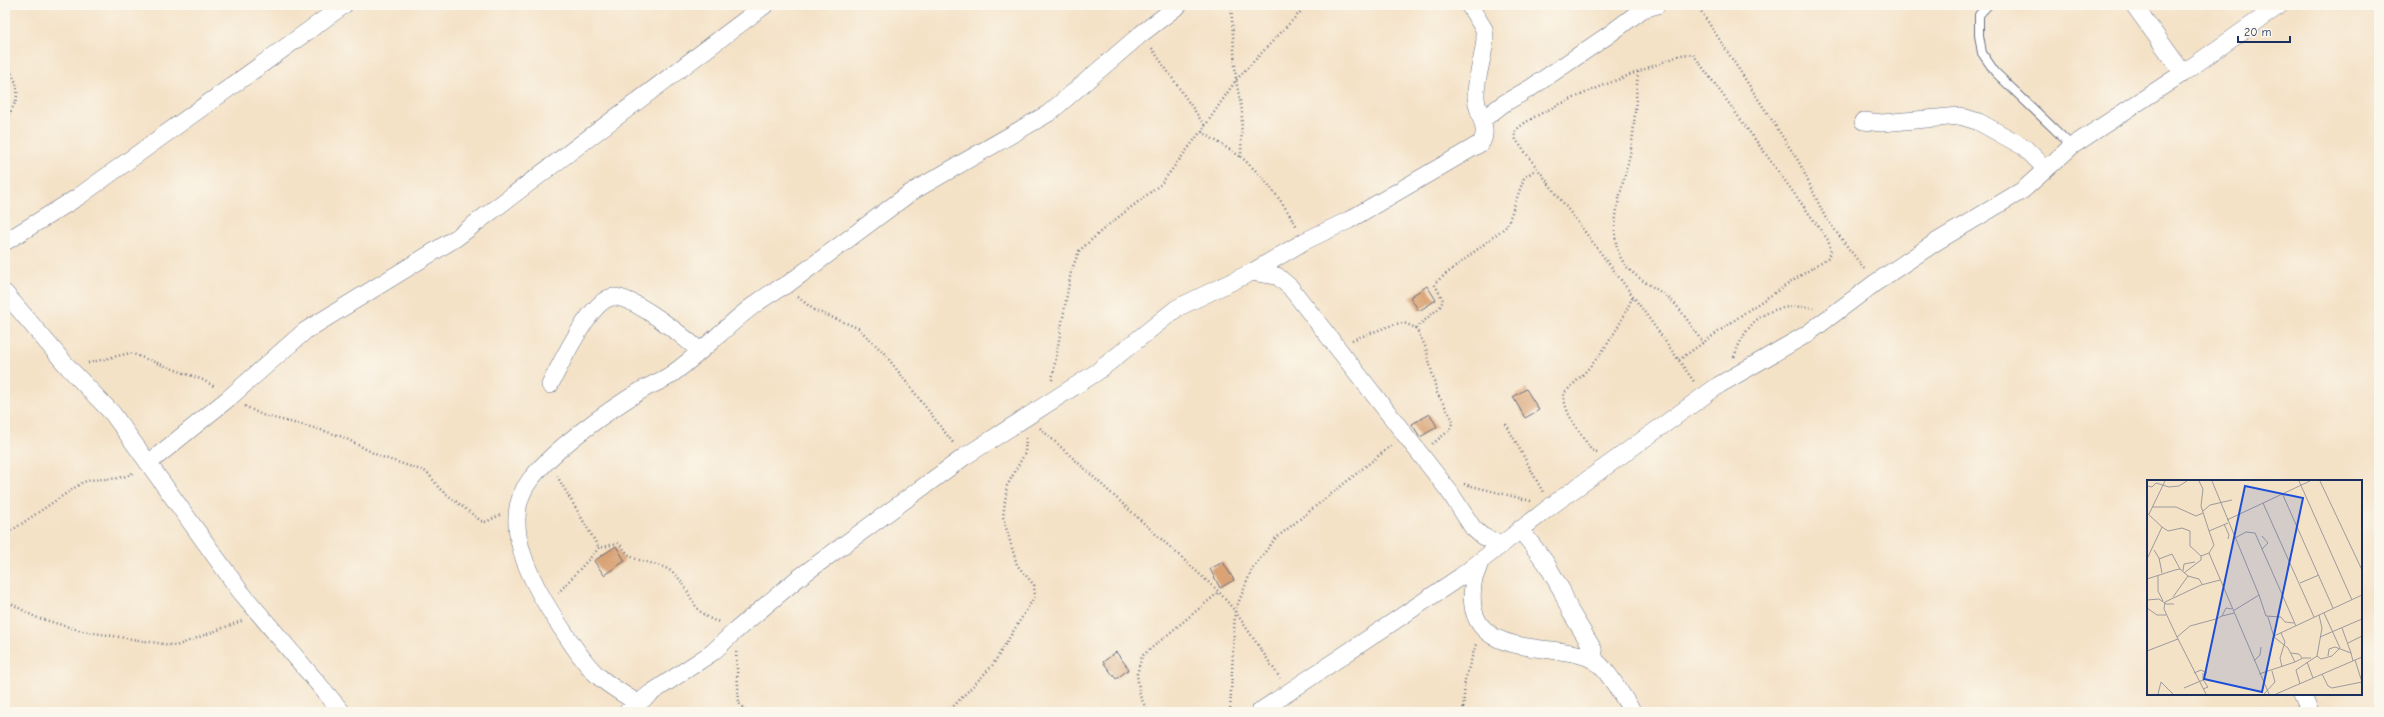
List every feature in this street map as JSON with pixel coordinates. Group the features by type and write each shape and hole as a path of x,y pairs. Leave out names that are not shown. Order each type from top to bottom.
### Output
{"street":[{"path":"5,242 78,197 344,5"},
{"path":"150,462 229,398 305,331 456,238 765,5"},
{"path":"1179,5 1141,34 1049,113 910,193 788,284 774,290 668,376 642,390 593,424 548,461 530,481 518,510 520,544 527,568 547,605 571,643 593,671 632,707 708,656 797,579 964,456 1028,417 1097,372 1177,308 1252,272 1284,252 1348,220 1481,144 1484,138 1482,120 1476,96 1485,38 1484,29 1469,5"},
{"path":"1482,120 1503,104 1532,87 1607,36 1643,9 1657,5"},
{"path":"2134,5 2183,73"},
{"path":"1259,712 1440,591 1480,562 1520,529 1704,395 1807,334 1875,283 1936,242 2023,190 2072,146 2183,73 2280,5"},
{"path":"1863,121 1882,123 1960,116 1978,122 2024,147 2046,169"},
{"path":"1282,280 1284,252"},
{"path":"1252,272 1278,276 1282,280 1337,346 1404,436 1420,453 1473,528 1482,536 1501,545"},
{"path":"5,293 68,367 113,414 150,462 205,543 260,615 342,712"},
{"path":"550,385 564,357 594,310 604,300 612,297 626,299 676,330 700,351"},
{"path":"1520,529 1546,564 1562,591 1570,611 1593,648 1595,661 1633,712"},
{"path":"1480,562 1473,584 1472,602 1474,615 1481,628 1493,636 1517,645 1569,652 1595,661"},
{"path":"2302,695 2310,712"}],"lane":[{"path":"1988,5 1979,15 1979,35 1982,53 1995,72 2072,146"}],"path":[{"path":"1232,5 1236,80 1242,111 1241,157"},
{"path":"1298,5 1312,5"},
{"path":"1696,5 1800,162 1825,217 1875,283"},
{"path":"1047,405 1071,272 1079,251 1107,226 1161,184 1202,132 1236,80 1306,6"},
{"path":"1141,34 1205,126"},
{"path":"1679,360 1829,257 1831,250 1828,240 1693,54 1681,55 1559,104 1516,131 1516,140 1633,296 1704,395"},
{"path":"5,63 16,79 19,89 17,100 5,121"},
{"path":"1638,72 1632,144 1617,214 1615,233 1618,252 1631,270 1672,301 1703,343"},
{"path":"1202,132 1241,157 1261,174 1274,189 1305,241"},
{"path":"1416,328 1441,306 1443,300 1436,282 1507,226 1524,178 1537,169"},
{"path":"788,284 797,296 814,310 858,328 884,353 964,456"},
{"path":"1615,461 1591,450 1569,414 1564,402 1564,393 1589,370 1602,353 1616,331 1633,296"},
{"path":"1732,362 1746,331 1760,316 1797,306 1836,312"},
{"path":"1337,346 1395,324 1404,323 1416,328 1426,348 1437,393 1453,420 1450,430 1420,453"},
{"path":"68,367 130,353 203,380 229,398 262,415 331,433 379,456 427,472 440,489 481,521 486,522 505,512 518,510"},
{"path":"1028,417 1218,592 1235,611 1289,692"},
{"path":"948,712 992,666 1033,603 1036,593 1034,585 1017,565 1003,517 1007,486 1025,453 1028,417"},
{"path":"1506,424 1551,506"},
{"path":"1230,712 1235,611 1252,569 1276,539 1404,436"},
{"path":"548,461 599,548"},
{"path":"5,535 83,482 91,480 118,480 129,476 150,462"},
{"path":"1438,477 1551,506"},
{"path":"547,605 599,548 618,543 636,559 672,571 684,587 696,608 704,616 728,624 734,632 739,703 746,712"},
{"path":"1148,712 1140,696 1137,674 1142,656 1218,592"},
{"path":"5,600 35,617 82,631 176,646 260,615"},
{"path":"1463,712 1465,680 1481,628"}],"building":[{"path":"1427,286 1436,300 1419,311 1410,297"},
{"path":"1526,389 1539,410 1525,418 1513,397"},
{"path":"1430,414 1437,427 1420,437 1412,424"},
{"path":"616,546 625,561 604,575 594,561"},
{"path":"1223,562 1234,580 1220,588 1210,569"},
{"path":"1116,652 1129,669 1116,679 1103,662"}]}
